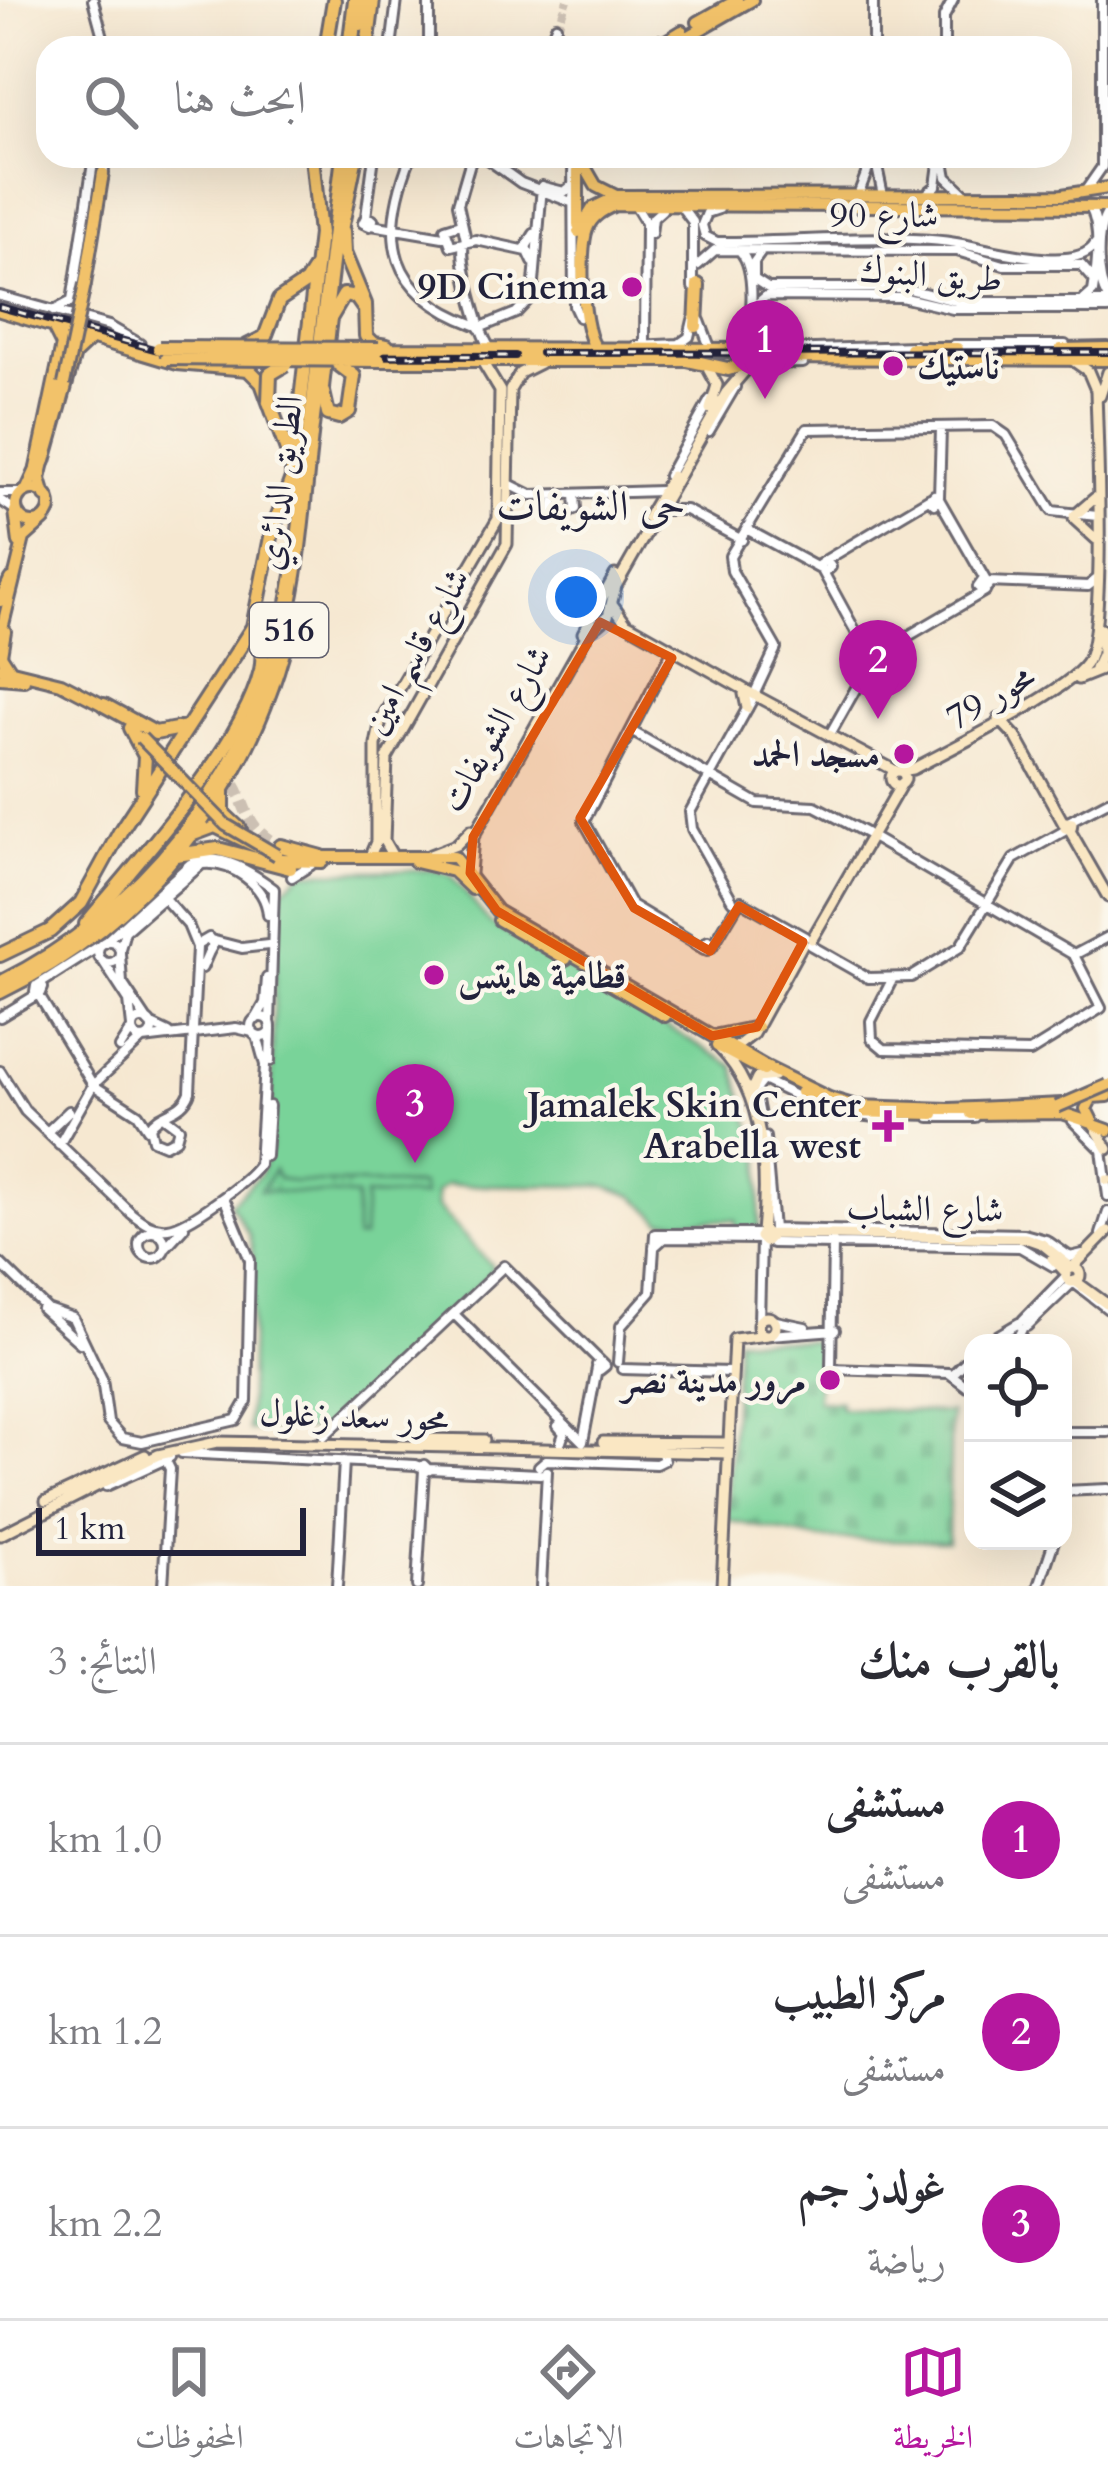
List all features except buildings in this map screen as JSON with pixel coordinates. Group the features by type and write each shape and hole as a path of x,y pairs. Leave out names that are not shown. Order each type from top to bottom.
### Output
{"highway":[{"path":"328,36 334,0"},
{"path":"365,0 367,36"},
{"path":"357,36 365,0"},
{"path":"360,36 365,24"},
{"name":"الطريق الدائري","path":"293,472 320,223 313,168"},
{"name":"الطريق الدائري","path":"95,938 200,802 278,662 289,507 339,168"},
{"name":"الطريق الدائري","path":"2,988 123,900 187,832 230,766 266,687 295,570 340,168"},
{"name":"الطريق الدائري","path":"2,988 95,938 176,856 224,787 278,662 303,552 343,220 354,168"},
{"path":"343,220 343,250 364,302 368,339 377,346 430,354"},
{"path":"163,353 260,342 271,328 279,300 308,280 317,261"},
{"path":"696,326 698,285"},
{"path":"302,388 290,415 276,414 269,402 273,370 354,344 360,334 361,302 345,295 336,301 331,318"},
{"path":"311,314 300,298 285,300 276,333 283,344 309,357 344,365 353,373 349,411 339,417 328,414 322,388"},
{"path":"0,303 140,344 190,365 244,368 258,377 289,449 289,507"},
{"path":"0,303 21,319 54,323 163,353 430,354 477,331 559,355 700,353 735,346 947,353 1058,353 1102,347"},
{"path":"40,465 63,342 54,323"},
{"path":"40,465 78,346 92,337"},
{"path":"63,342 78,346"},
{"path":"599,355 648,344 700,353 724,369 755,362"},
{"path":"735,346 728,364 992,348 1108,359"},
{"path":"599,355 671,348"},
{"path":"333,349 430,354"},
{"path":"289,507 293,472"},
{"name":"الطريق الدائري","path":"0,955 50,932 73,912 138,804 246,643 289,507"},
{"name":"516","path":"54,953 95,938 245,708 260,672 261,600"},
{"name":"516","path":"260,672 278,662"},
{"path":"104,705 161,734 193,722"},
{"path":"138,734 146,763 138,804"},
{"path":"176,856 218,849 286,864 321,861"}],"main road":[{"path":"684,36 748,2"},
{"path":"685,36 748,2"},
{"path":"581,168 584,189 574,193 582,234 582,336"},
{"path":"585,168 596,186 618,196"},
{"path":"97,179 83,284 62,383 40,465 15,510 20,533 0,656 3,672 33,677 80,695 138,734"},
{"path":"1092,205 1108,189"},
{"path":"1092,205 1108,189"},
{"path":"814,200 856,190 888,200 924,196 991,206 1055,193 1092,205"},
{"path":"582,234 591,210 618,196 652,193 750,207 773,197"},
{"path":"582,234 603,210 634,204 773,197 1035,199 1092,205"},
{"path":"582,269 582,336 599,355"},
{"name":"شارع قاسم امين","path":"370,856 376,842 380,724 499,516 500,389 477,331"},
{"path":"559,355 582,336"},
{"path":"700,353 722,389"},
{"path":"1058,353 1098,384 1104,437 1097,579 1099,659"},
{"name":"شارع قاسم امين","path":"392,855 385,844 385,765 507,544 509,446 515,432 510,390 516,376 559,355"},
{"name":"شارع الشويفات","path":"430,855 465,844 597,619 712,405 722,389 755,362"},
{"path":"1099,659 1098,384 1108,372"},
{"path":"0,620 26,536 52,510 40,465"},
{"path":"23,492 45,496"},
{"path":"1096,540 1074,518 1089,507 1097,492"},
{"name":"شارع الشويفات","path":"608,598 619,565 658,509"},
{"path":"15,510 44,520"},
{"path":"488,578 489,598"},
{"path":"0,601 12,579"},
{"path":"0,637 12,579"},
{"path":"462,603 476,600 470,584"},
{"path":"608,598 621,622 674,659 894,776"},
{"path":"597,619 621,622 894,776"},
{"name":"شارع الشويفات","path":"470,873 465,844 580,634 597,619"},
{"name":"محور 79","path":"894,776 1008,722 1099,659"},
{"path":"33,677 104,705 232,826 286,864"},
{"path":"404,703 419,700 413,686"},
{"path":"1008,722 1108,894"},
{"path":"1008,722 1108,894"},
{"path":"745,1045 871,837 894,776"},
{"path":"224,787 227,825"},
{"path":"190,837 206,827 227,825 286,864"},
{"path":"321,861 392,855 456,859 491,907 538,940"},
{"path":"321,861 441,866 466,881 489,913 824,1107 859,1113 931,1107 980,1110 1101,1092"},
{"path":"745,1045 808,941"},
{"path":"714,1041 757,1027"},
{"path":"714,1041 745,1045"},
{"path":"714,1041 750,1085 762,1154 765,1237"},
{"path":"745,1045 752,1057 842,1103 902,1110 1066,1108 1101,1092"},
{"path":"750,1085 759,1077 774,1076"},
{"path":"750,1085 768,1189 765,1237"},
{"path":"1101,1092 1086,1109 1107,1147"},
{"path":"918,1099 931,1107"},
{"path":"980,1110 998,1115 1062,1113 1098,1129"},
{"path":"1076,1270 1108,1231"},
{"name":"شارع الشباب","path":"765,1237 1027,1244 1076,1270"},
{"name":"شارع الشباب","path":"836,1240 1024,1238 1076,1270 1108,1304"},
{"path":"1076,1270 1108,1240"},
{"path":"720,1586 722,1448 728,1368 734,1335 752,1334 766,1322 769,1335 734,1337 722,1448"},
{"name":"محور سعد زغلول","path":"0,1534 76,1489 131,1463 181,1447 341,1431 409,1441"},
{"name":"محور سعد زغلول","path":"482,1442 567,1435 660,1449 722,1448"},
{"name":"محور سعد زغلول","path":"277,1436 722,1448"},
{"name":"محور سعد زغلول","path":"76,1489 119,1477 131,1463"}],"street":[{"path":"93,0 103,36"},
{"path":"390,36 395,0"},
{"path":"431,0 431,36"},
{"path":"942,36 950,0"},
{"path":"1095,281 1092,205 1105,174 1103,5"},
{"path":"671,36 728,11"},
{"path":"553,36 557,26"},
{"path":"1102,62 1105,106"},
{"path":"90,320 83,308 96,168"},
{"path":"54,323 70,304 101,168"},
{"path":"371,220 373,168"},
{"path":"371,220 375,168"},
{"path":"409,168 397,226 404,269 424,300 477,331"},
{"path":"465,168 448,234 477,331"},
{"path":"466,168 458,208 465,235 462,262 477,331"},
{"path":"503,168 540,192 574,193"},
{"path":"505,168 540,192 574,193"},
{"path":"856,190 868,168"},
{"path":"750,207 888,200 879,168"},
{"path":"942,168 943,177 971,200 1055,193"},
{"path":"924,196 943,177"},
{"path":"477,331 524,307 532,288 540,192"},
{"path":"574,193 574,306 579,317"},
{"path":"700,353 697,220 718,200"},
{"path":"698,265 716,246 705,236 702,224 718,200"},
{"path":"634,204 649,217 648,344 700,353"},
{"path":"666,491 713,392 700,353 697,220 679,204"},
{"path":"991,206 1092,205"},
{"path":"1092,205 1104,299"},
{"path":"649,217 662,210"},
{"path":"371,220 532,247"},
{"path":"448,234 465,235"},
{"path":"1095,244 1079,260 1104,299"},
{"name":"شارع 90","path":"716,246 762,250 778,246"},
{"name":"شارع 90","path":"716,246 893,246 962,252 1007,265 1079,260"},
{"path":"735,346 751,333 754,306 751,261 739,250"},
{"path":"751,333 751,261 762,250"},
{"path":"754,279 763,292 754,306"},
{"name":"طريق البنوك","path":"763,292 898,293 979,308 1104,299"},
{"path":"1077,302 1104,299"},
{"name":"طريق البنوك","path":"979,308 1104,299"},
{"path":"0,303 54,323 90,320 140,344"},
{"path":"70,304 83,308"},
{"path":"968,317 979,308"},
{"path":"751,333 777,350"},
{"path":"671,348 700,353"},
{"path":"841,348 992,348"},
{"path":"814,360 1040,363 1058,353"},
{"path":"666,491 755,362"},
{"path":"1074,518 1050,509 998,428 816,426 800,434 744,534 734,567 779,651 709,777 693,809 693,823 737,903 868,978 890,982 957,947 1011,862 1108,803"},
{"path":"936,429 935,499 984,586"},
{"path":"744,534 807,433 997,430 1047,511 1074,518 1102,517"},
{"path":"508,484 521,494 666,491 744,534"},
{"path":"0,496 23,492"},
{"path":"555,495 558,513 576,508 574,495"},
{"path":"638,495 658,509 686,510 825,566 872,654"},
{"path":"0,496 15,510"},
{"path":"825,566 864,536 935,499"},
{"path":"825,566 935,499"},
{"path":"825,733 872,654 984,586 1064,588 1088,586 1097,579"},
{"path":"1064,588 1097,593"},
{"path":"674,659 586,807 584,825 631,905 707,945 737,903"},
{"path":"633,734 760,803 815,806 1074,955 1101,1008 1030,1052 884,1049 869,1031 890,982"},
{"path":"0,1014 86,962 112,963 125,931 196,866 217,860 269,890"},
{"path":"2,1077 38,1125 62,1140 72,1156 131,1213 156,1228 177,1226 228,1198 256,1170 262,1155 265,1060 255,1027 265,1004 269,890 286,864 321,861"},
{"path":"269,890 321,861"},
{"path":"133,1220 139,1243 150,1258 258,1174 268,1151 269,890"},
{"path":"39,990 95,938 163,895"},
{"path":"163,895 210,945"},
{"path":"39,990 93,1082 138,1114 155,1143 165,1145 176,1139 193,1094 197,946 163,895"},
{"path":"1074,955 1108,937"},
{"path":"95,938 120,951"},
{"path":"95,938 102,961 149,1023 165,1033 196,1033"},
{"path":"149,1131 187,1099 202,968 210,945"},
{"path":"197,946 267,949"},
{"path":"120,951 132,1028 142,1039"},
{"path":"62,1140 70,1117 137,1021 149,1023"},
{"path":"50,1129 93,1082 150,1035 149,1023"},
{"path":"142,1039 271,1026"},
{"path":"255,1027 271,1026"},
{"path":"2,1077 26,1120 133,1220 155,1233 165,1248"},
{"path":"750,1085 767,1081 842,1116 998,1115"},
{"path":"93,1082 122,1102 162,1116 178,1128"},
{"path":"1098,1129 1108,1196"},
{"path":"0,1266 52,1315 73,1318 75,1335 102,1379 108,1422 122,1438 142,1442 234,1422 247,1401 250,1260 228,1198"},
{"path":"1003,1334 1023,1324 1076,1270 1103,1231 1108,1212"},
{"path":"139,1243 155,1233 179,1231"},
{"path":"833,1348 817,1329 766,1322 765,1237 1024,1234 1041,1238 1070,1257 1076,1270"},
{"name":"شارع الشباب","path":"622,1365 624,1324 653,1292 655,1241 765,1237"},
{"path":"835,1366 836,1240"},
{"path":"835,1366 836,1240"},
{"path":"341,1431 508,1267 600,1366 728,1368"},
{"path":"817,1329 833,1314"},
{"path":"455,1317 567,1435"},
{"path":"1019,1334 1023,1324"},
{"path":"769,1335 834,1329"},
{"path":"835,1366 954,1372 964,1363"},
{"path":"591,1437 600,1366"},
{"path":"835,1366 868,1373 954,1372 964,1380"},
{"path":"1072,1434 1108,1434"},
{"path":"409,1441 423,1467 420,1586"},
{"path":"539,1586 546,1460 656,1464 664,1460 660,1449"},
{"path":"0,1534 119,1477 188,1454 542,1470 551,1463 661,1468 674,1450"},
{"path":"165,1586 171,1457"},
{"path":"346,1462 423,1467"},
{"path":"340,1586 346,1462"},
{"path":"1072,1488 1108,1487"},
{"path":"1038,1586 1049,1550"}],"highlighted area":[{"path":"600,622 672,658 580,818 634,908 710,951 739,906 803,942 757,1027 712,1036 497,911 470,873 473,837"}],"green space":[{"path":"434,870 451,875 490,923 734,1066 761,1162 759,1227 736,1231 735,1220 662,1221 634,1196 605,1186 446,1185 436,1193 437,1207 492,1266 491,1273 328,1429 248,1430 253,1256 249,1235 230,1204 260,1175 270,1149 277,894 303,872"},
{"path":"274,1170 278,1178 294,1182 421,1185 424,1196 365,1196 363,1238 356,1238 356,1196 260,1191"},
{"path":"737,1338 819,1342 817,1401 840,1402 840,1408 951,1413 948,1541 818,1539 727,1520"}],"tunnel":[{"path":"558,27 567,0"},
{"path":"221,774 236,787 256,828 281,846"}],"railway":[{"path":"0,307 176,355 515,356"},
{"path":"541,353 1108,352"}],"place":[{"name":"9D Cinema","path":"632,287"},
{"name":"ناستيك","path":"893,366"},
{"name":"مستشفى","path":"765,399"},
{"name":"مركز الطبيب","path":"878,719"},
{"name":"مسجد الحمد","path":"904,754"},
{"name":"قطامية هايتس","path":"434,975"},
{"name":"Jamalek Skin Center Arabella west","path":"888,1126"},
{"name":"غولدز جم","path":"415,1163"},
{"name":"مرور مدينة نصر","path":"830,1380"}],"district":[{"name":"حى الشويفات","path":"591,506"}]}
